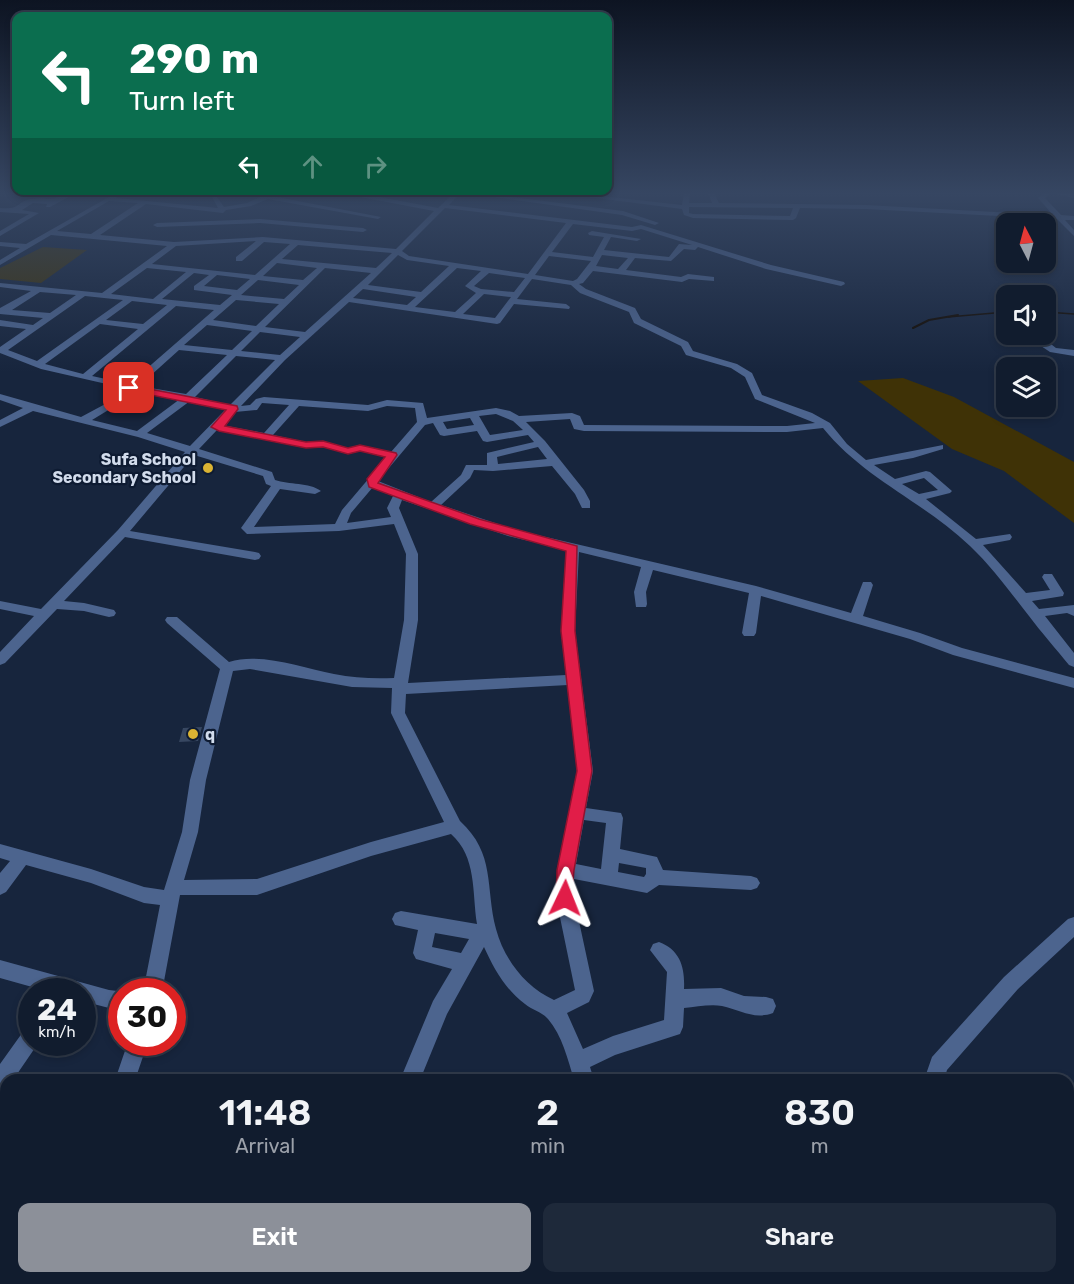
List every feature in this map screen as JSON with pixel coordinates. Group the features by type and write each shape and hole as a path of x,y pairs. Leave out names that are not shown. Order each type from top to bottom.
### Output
{"street":[{"path":"0,262 15,253"},
{"path":"103,296 161,253"},
{"path":"239,259 247,253"},
{"path":"82,421 112,404 286,253"},
{"path":"0,660 122,533 193,449 305,335 378,271 395,253"},
{"path":"400,253 407,258 573,283 580,281 591,268 597,255"},
{"path":"345,299 497,321 501,319 513,298 549,254 672,258 676,253"},
{"path":"722,253 841,284"},
{"path":"621,271 633,256"},
{"path":"646,276 655,257"},
{"path":"277,261 378,271"},
{"path":"144,265 305,283"},
{"path":"409,308 455,265"},
{"path":"138,434 188,398 323,266"},
{"path":"591,268 682,280 689,276 711,279"},
{"path":"487,270 470,286 481,291 566,307"},
{"path":"155,301 192,271"},
{"path":"214,274 197,288 285,302"},
{"path":"573,283 583,291 632,310 637,321 685,344 689,353 734,366 749,375 758,397 808,415 826,425 843,446 864,464 918,498 974,543 991,560 1073,659"},
{"path":"0,285 220,308"},
{"path":"360,286 422,295"},
{"path":"1,312 39,289"},
{"path":"456,316 481,291"},
{"path":"1,351 83,294"},
{"path":"39,364 130,299"},
{"path":"87,376 174,303"},
{"path":"1,312 52,316"},
{"path":"100,322 145,327"},
{"path":"204,322 305,335"},
{"path":"0,323 35,328"},
{"path":"1046,345 1053,350 1074,353"},
{"path":"175,348 282,358"},
{"path":"1,351 39,364 129,388 188,398 233,409 253,408 259,401 264,400 368,408 387,403 420,405 422,422"},
{"path":"0,397 30,408 193,449 225,463 268,474 270,482 278,485 315,491"},
{"path":"266,437 296,403"},
{"path":"0,424 30,408"},
{"path":"339,527 346,512 422,422 501,411 517,419 541,443 571,483 583,494 586,506"},
{"path":"473,414 484,438 529,432"},
{"path":"517,419 572,416 576,418 578,427 584,428 787,429 826,425"},
{"path":"436,419 444,433 480,427"},
{"path":"216,427 348,451 360,448 392,455"},
{"path":"493,468 491,455 541,443"},
{"path":"864,464 913,455 939,447"},
{"path":"432,507 466,476 469,468 555,462"},
{"path":"893,483 926,474 946,491 918,498"},
{"path":"371,482 399,495 475,522 573,548 756,590 856,618 958,652 1074,683"},
{"path":"278,485 261,504 248,530 339,527 398,520"},
{"path":"399,495 393,508 412,554 411,620 398,713 454,826 466,835 479,864 485,895 484,932 441,1008 413,1074"},
{"path":"122,533 255,556"},
{"path":"974,543 1006,537"},
{"path":"552,1010 584,993 565,898 566,870 585,771 568,622 573,580 570,561 573,548"},
{"path":"641,604 640,592 648,566"},
{"path":"1048,577 1072,610"},
{"path":"856,618 867,585"},
{"path":"749,633 756,590"},
{"path":"1022,598 1058,593"},
{"path":"0,605 48,609 84,607 109,613"},
{"path":"1034,614 1072,610"},
{"path":"172,620 227,668"},
{"path":"227,668 239,664 282,668 344,681 400,686 575,680"},
{"path":"155,978 171,894 190,832 198,780 227,668"},
{"path":"578,813 615,818 608,878"},
{"path":"0,851 91,876 144,895 171,894 256,887 371,849 454,826"},
{"path":"566,870 649,885 655,877 654,866 651,862 612,855"},
{"path":"0,887 22,857"},
{"path":"655,877 751,883"},
{"path":"401,919 484,932"},
{"path":"428,924 422,953 465,963"},
{"path":"936,1074 939,1064 1011,983 1074,925"},
{"path":"484,932 513,982 552,1010 561,1021 581,1071 613,1046 673,1027 677,983 674,965 659,950"},
{"path":"0,969 28,978"},
{"path":"675,999 721,997 744,1005 766,1006"},
{"path":"5,1074 18,1056"},
{"path":"127,1074 133,1056"}],"shaded area":[{"path":"31,253 83,253 41,283 0,279 0,268"},
{"path":"903,378 954,397 1074,462 1074,523 1004,471 952,449 858,381"}],"building":[{"name":"q","path":"202,727 198,741 179,742 183,728"}],"waterway":[{"path":"948,317 996,313"},
{"path":"1056,313 1074,314"},
{"path":"913,328 929,320 958,315"}],"place":[{"name":"Sufa School Secondary School","path":"208,468"},
{"name":"q","path":"193,734"}],"route":[{"path":"129,388 188,398 233,409 216,427 223,429 306,445 323,444 348,451 360,448 392,455 372,479 373,484 475,522 573,548 570,561 573,580 569,602 568,631 572,648 585,771 566,870 565,898"}]}
